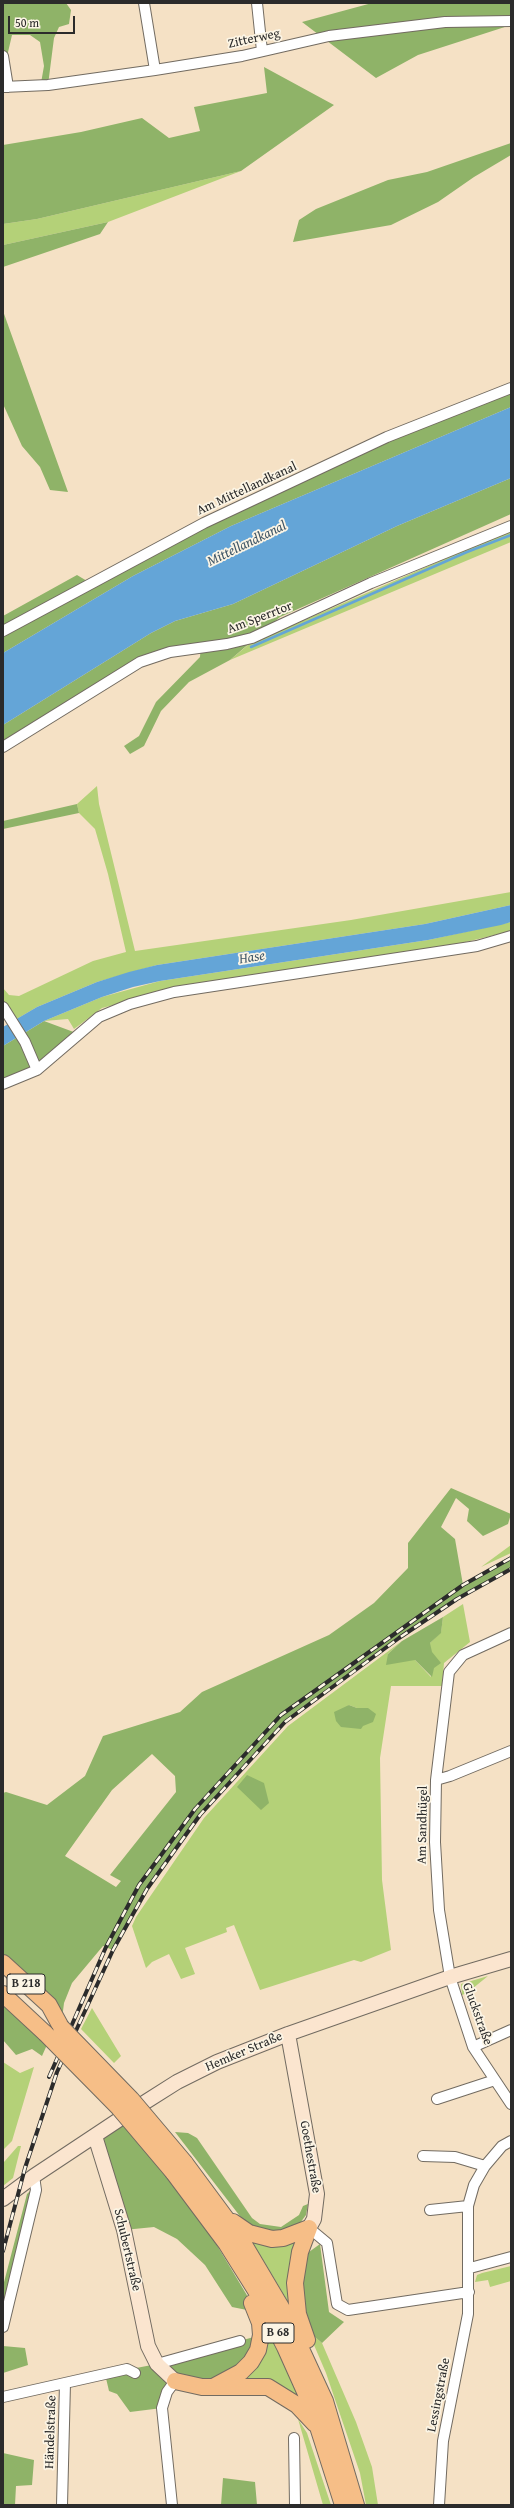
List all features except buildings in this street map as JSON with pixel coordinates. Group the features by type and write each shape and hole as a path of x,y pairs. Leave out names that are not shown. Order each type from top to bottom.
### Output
{"highway":[{"name":"B 218","path":"3,1963 46,2008 60,2027"},
{"path":"3,1974 46,2008"},
{"name":"B 68","path":"3,1994 46,2034 179,2167 224,2216 255,2261 284,2312 321,2393 356,2505"},
{"name":"B 68","path":"60,2027 131,2099 179,2167 258,2294 286,2347 319,2429 343,2505"},
{"name":"B 68","path":"224,2216 259,2238 283,2238 309,2228"},
{"name":"B 68","path":"309,2228 297,2268 296,2298 302,2329 320,2372 321,2393"},
{"name":"B 68","path":"213,2387 241,2372 251,2362 258,2350 261,2335 257,2312 235,2273 226,2243"},
{"name":"B 68","path":"175,2381 192,2386 268,2387 297,2405 319,2429"}],"main road":[{"name":"Hemker Straße","path":"3,2199 34,2176 177,2082 226,2058 288,2034 450,1977 511,1959"},
{"name":"Goethestraße","path":"288,2034 317,2194 314,2219 309,2228"},
{"name":"Schubertstraße","path":"94,2136 124,2230 145,2335 151,2355 157,2364 175,2381"}],"street":[{"path":"144,3 155,70"},
{"path":"257,3 262,51"},
{"name":"Zitterweg","path":"6,87 48,85 155,70 262,51 328,36 445,22 511,21"},
{"path":"3,56 6,87"},
{"name":"Am Mittellandkanal","path":"3,631 204,523 387,438 511,388"},
{"name":"Am Sperrtor","path":"3,746 140,662 170,652 227,644 252,638 371,583 511,526"},
{"path":"3,1084 37,1070 99,1017 130,1004 174,992 469,947 511,936"},
{"path":"4,1008 25,1042 37,1070"},
{"name":"Am Sandhügel","path":"450,1977 442,1937 436,1882 436,1780 449,1672 463,1655 511,1633"},
{"path":"436,1780 450,1776 511,1751"},
{"name":"Gluckstraße","path":"450,1977 473,2047 511,2104"},
{"path":"473,2047 511,2030"},
{"path":"437,2099 495,2080"},
{"name":"Lessingstraße","path":"439,2505 443,2441 468,2314 470,2268 468,2206 474,2185 485,2166 502,2146 511,2141"},
{"path":"423,2156 455,2157 485,2166"},
{"path":"3,2327 36,2190 34,2176"},
{"path":"430,2210 468,2206"},
{"path":"309,2228 327,2244 337,2304 348,2310 469,2292"},
{"path":"470,2268 511,2257"},
{"path":"157,2364 240,2341"},
{"name":"Händelstraße","path":"62,2505 66,2383 127,2369 135,2373"},
{"path":"172,2505 162,2408 167,2392 175,2381"},
{"path":"3,2397 66,2383"},
{"path":"294,2438 295,2505"}],"green space":[{"path":"3,3 66,3 71,10 69,24 59,27 54,38 48,85 41,83 44,66 40,42 30,35 12,35 5,65 3,87"},
{"path":"372,3 511,3 511,25 418,55 376,78 302,22"},
{"path":"264,67 334,105 241,171 37,219 3,224 3,145 81,132 142,118 169,138 200,131 194,107 267,93"},
{"path":"511,143 511,155 474,177 438,202 391,225 293,242 299,220 316,209 388,180 427,172"},
{"path":"241,171 108,222 3,245 3,224 37,219"},
{"path":"108,222 100,234 3,267 3,245"},
{"path":"3,311 68,492 50,490 40,467 22,446 3,404"},
{"path":"511,388 511,407 231,526 133,576 3,653 3,616 77,575 92,584 204,523"},
{"path":"511,478 511,514 280,617 230,660 189,682 161,711 144,746 130,754 124,746 139,736 156,702 200,657 201,644 173,647 3,743 3,725 151,633 175,621 233,604 397,526"},
{"path":"511,530 511,542 230,660 254,640 268,636"},
{"path":"97,786 99,804 135,951 351,920 511,892 511,905 425,924 157,965 97,982 37,1007 15,1020 3,1005 3,988 9,995 19,996 93,961 126,952 108,874 95,829 79,813 77,804"},
{"path":"77,804 79,813 3,829 3,821"},
{"path":"511,922 511,931 425,952 168,991 102,1008 74,1029 68,1019 44,1021 102,997 160,981 428,940"},
{"path":"44,1021 79,1034 46,1063 3,1084 3,1046"},
{"path":"451,1488 511,1514 508,1524 483,1536 467,1521 469,1509 456,1498 441,1527 455,1539 463,1585 511,1558 511,1569 457,1599 399,1638 285,1722 200,1815 147,1889 113,1950 103,1946 72,1983 64,2003 61,2027 12,1971 7,1977 3,1974 3,1793 6,1792 47,1805 85,1776 103,1736 180,1712 202,1692 329,1635 374,1603 408,1568 408,1543","holes":["152,1754 175,1776 176,1792 110,1875 121,1881 116,1887 65,1856 112,1790"]},
{"path":"511,1545 511,1553 481,1567"},
{"path":"463,1604 470,1642 444,1663 442,1686 391,1686 380,1758 382,1880 391,1950 361,1962 354,1960 260,1990 234,1925 226,1928 227,1932 185,1948 195,1974 181,1979 169,1954 152,1962 146,1968 132,1926 136,1917 204,1818 288,1726 402,1641 388,1654 415,1660 431,1677 430,1643 441,1632 443,1617","holes":["349,1705 357,1708 368,1708 336,1721"]},
{"path":"443,1617 441,1633 430,1643 432,1652 441,1663 434,1668 432,1677 415,1660 386,1665 388,1654 402,1641"},
{"path":"349,1705 357,1708 368,1708 376,1714 373,1722 363,1726 361,1729 341,1727 336,1721 334,1712"},
{"path":"247,1775 264,1783 269,1803 261,1810 237,1787"},
{"path":"488,1976 467,1993 462,1995 461,1984"},
{"path":"3,1994 50,2038 42,2056 32,2049 16,2055 3,2040"},
{"path":"92,2008 121,2056 114,2063 81,2029"},
{"path":"3,2062 20,2073 34,2067 12,2141 3,2150"},
{"path":"125,2115 173,2172 257,2312 232,2307 205,2265 177,2239 154,2227 124,2230 95,2136"},
{"path":"175,2132 188,2133 197,2138 252,2218 260,2224 281,2227 299,2215 303,2206 308,2204 306,2215 297,2227 272,2234 246,2224"},
{"path":"18,2146 21,2146 13,2178 3,2186 4,2162"},
{"path":"36,2185 3,2327 3,2286 27,2194"},
{"path":"300,2235 290,2305 253,2243"},
{"path":"320,2244 329,2312 344,2322 322,2343 308,2331 303,2317 302,2265 309,2252"},
{"path":"511,2266 511,2281 490,2287 488,2280 475,2282 477,2275"},
{"path":"268,2330 299,2398 234,2384"},
{"path":"308,2331 322,2343 356,2422 372,2467 378,2505 366,2505 360,2473 326,2373"},
{"path":"261,2335 229,2380 175,2381 162,2408 130,2412 117,2394 109,2391 105,2374 157,2364"},
{"path":"3,2346 25,2348 28,2365 3,2373"},
{"path":"298,2419 307,2433 331,2505 323,2505"},
{"path":"3,2453 34,2460 32,2485 16,2486 15,2505 3,2505"},
{"path":"223,2478 255,2482 257,2505 221,2505"}],"water":[{"name":"Mittellandkanal","path":"511,407 511,478 397,526 233,604 175,621 151,633 3,725 3,653 133,576 231,526"},
{"name":"Hase","path":"511,905 511,922 501,925 428,940 160,981 133,987 102,997 44,1021 3,1046 3,1027 37,1007 97,982 129,972 157,965 425,924"}],"waterway":[{"path":"251,647 467,552 511,535"}],"railway":[{"path":"49,2077 106,1947 139,1885 195,1809 281,1715 463,1585 511,1558"},
{"path":"3,2251 25,2168 57,2072 113,1950 147,1889 200,1815 285,1722 399,1638 457,1599 511,1569"}]}
